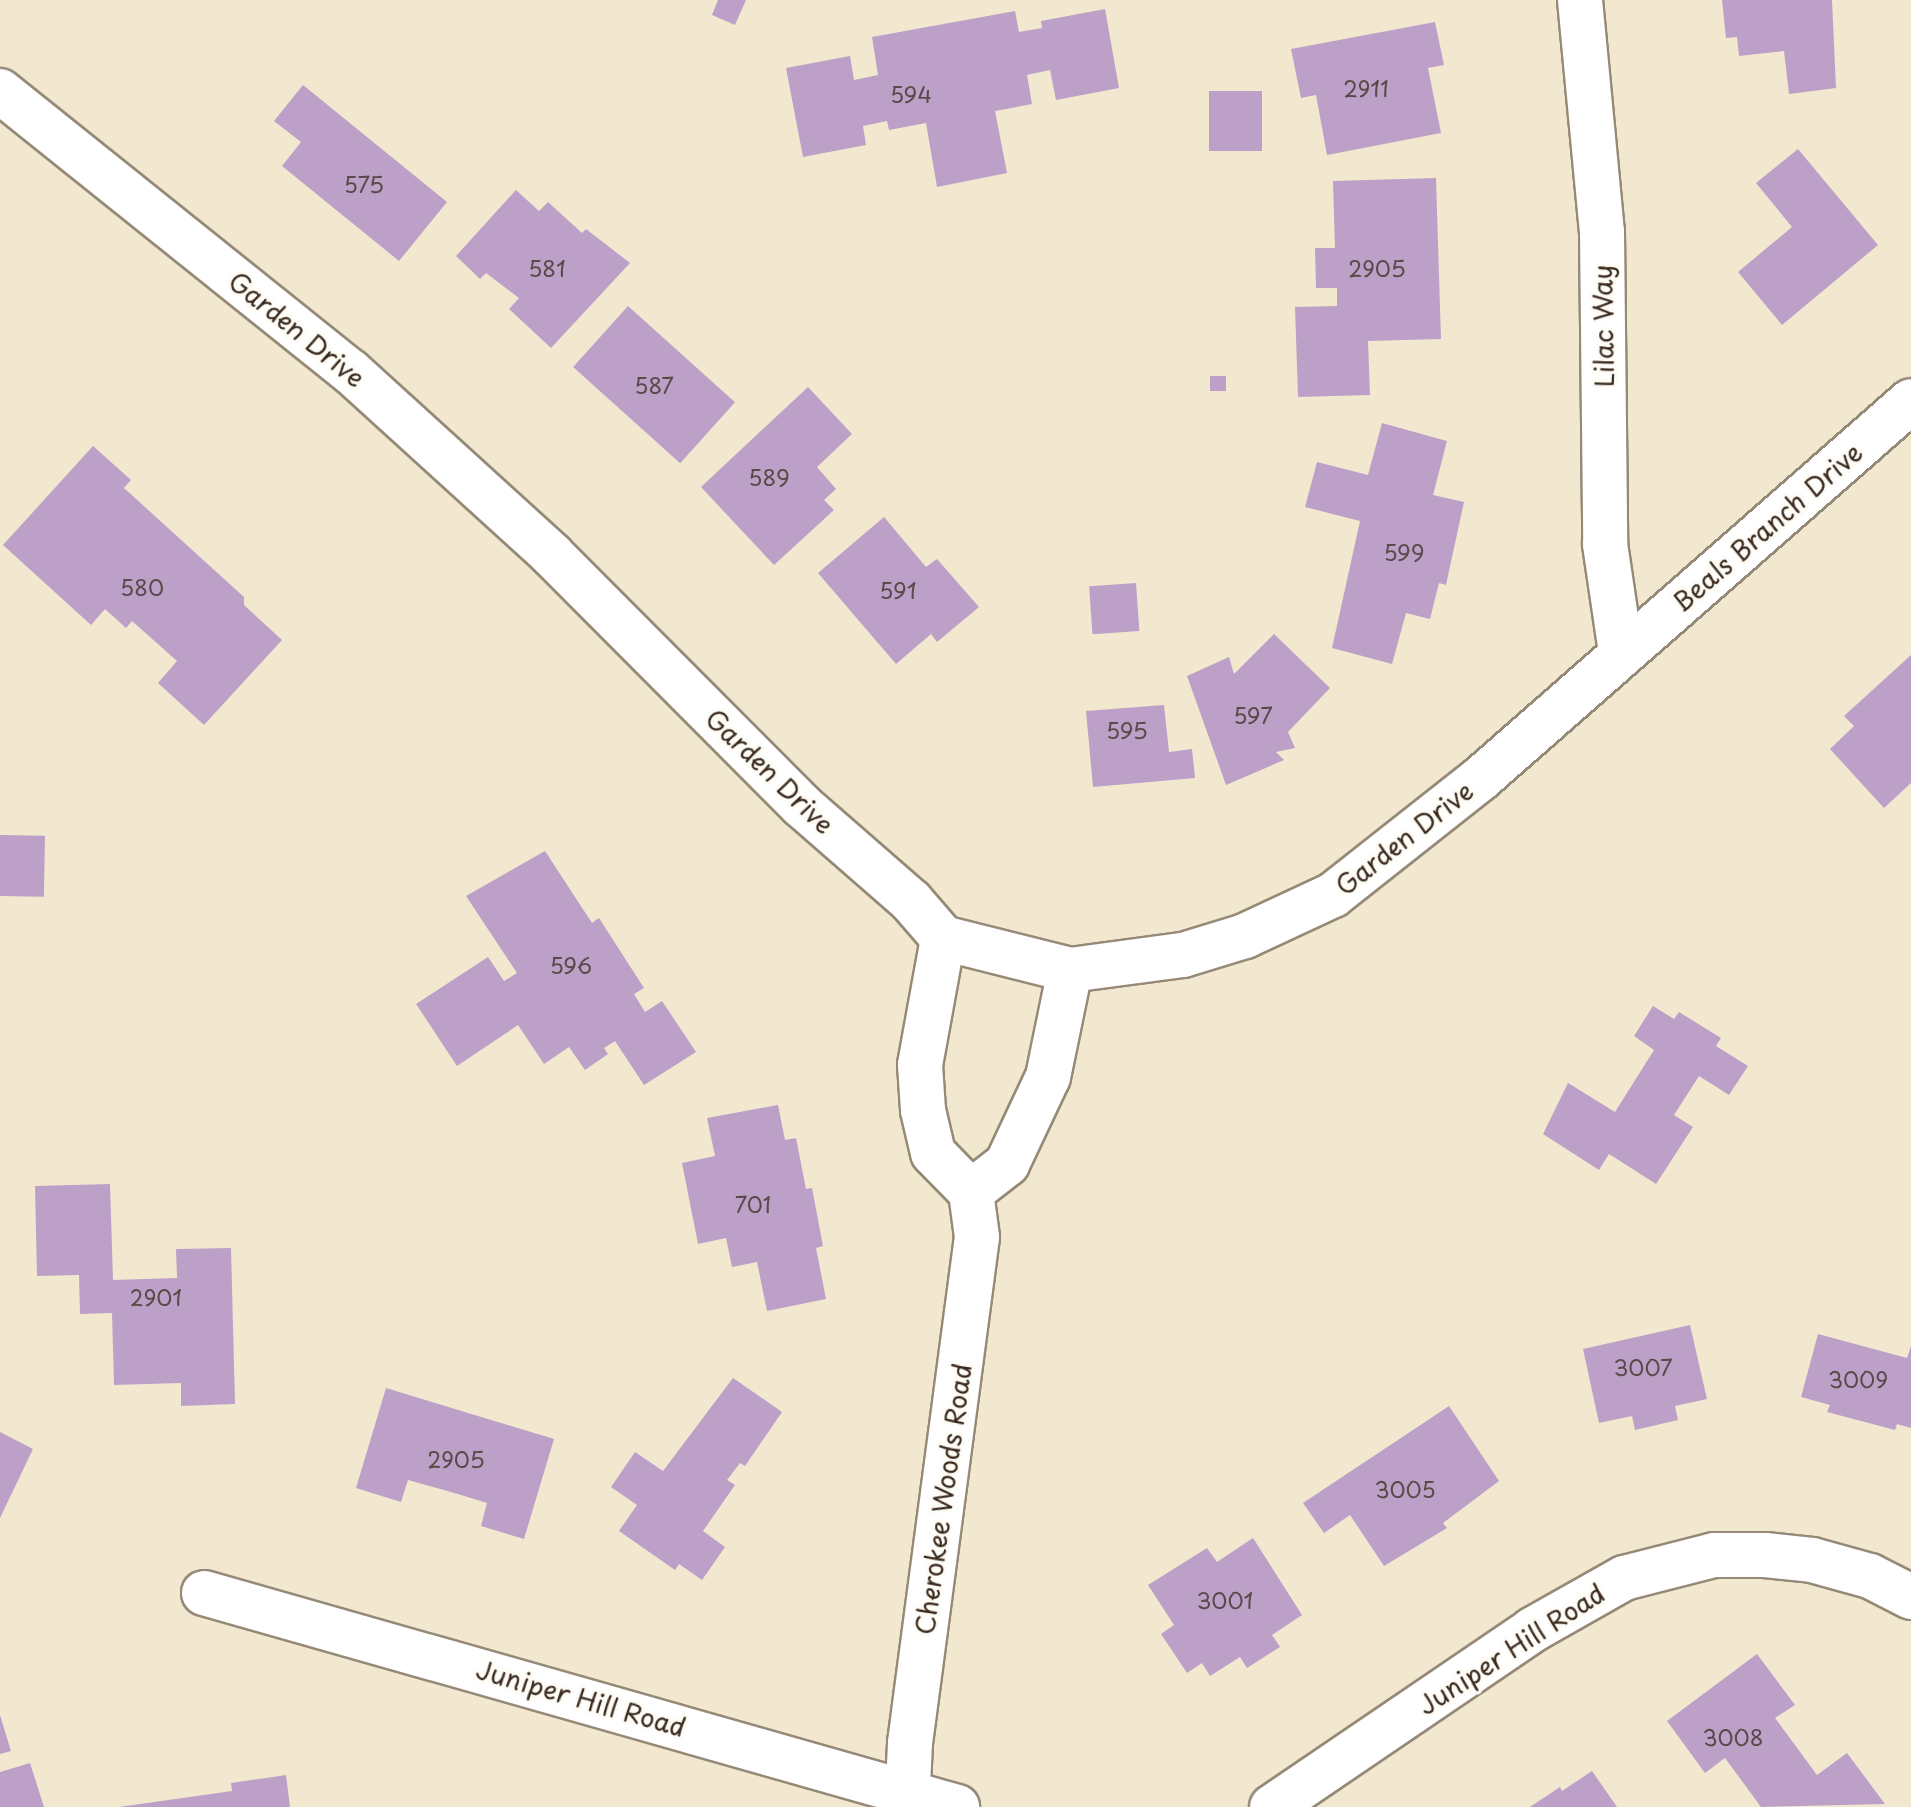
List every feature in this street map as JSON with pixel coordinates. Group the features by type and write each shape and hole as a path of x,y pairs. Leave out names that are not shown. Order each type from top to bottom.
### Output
{"street":[{"name":"Lilac Way","path":"1580,0 1602,232 1605,544 1621,653"},
{"name":"Garden Drive","path":"0,91 350,371 552,555 801,805 911,901 943,938 1070,970 1183,955 1245,936 1333,895 1404,843 1621,653"},
{"name":"Beals Branch Drive","path":"1621,653 1911,401"},
{"path":"943,938 920,1065 923,1110 933,1153 971,1192 1007,1164 1048,1077 1070,970"},
{"name":"Cherokee Woods Road","path":"907,1800 977,1237 971,1192"},
{"name":"Juniper Hill Road","path":"1272,1807 1532,1630 1624,1578 1714,1555 1765,1555 1812,1560 1870,1576 1911,1597"},
{"name":"Juniper Hill Road","path":"204,1593 907,1800 957,1807"}],"building":[{"path":"718,0 746,0 735,25 712,15"},
{"path":"1722,0 1832,0 1836,88 1789,94 1784,51 1739,56 1737,37 1726,38"},
{"path":"1105,9 1119,88 1056,100 1050,70 1027,75 1032,104 995,111 1007,173 937,187 926,123 889,130 887,121 863,126 866,145 803,157 786,68 850,56 854,80 878,75 872,37 1015,11 1019,32 1042,28 1041,21"},
{"path":"1435,22 1444,65 1428,68 1441,133 1327,155 1316,95 1301,98 1291,49"},
{"path":"303,85 447,202 399,261 282,166 301,142 274,121"},
{"path":"1209,91 1262,91 1262,151 1209,151"},
{"path":"1798,149 1878,245 1782,325 1738,272 1792,227 1756,183"},
{"path":"1436,178 1441,339 1368,341 1370,395 1298,397 1295,307 1337,306 1337,288 1316,288 1315,248 1335,248 1333,181"},
{"path":"516,190 539,211 548,202 582,233 586,229 630,263 551,348 509,309 519,298 486,273 480,279 456,256"},
{"path":"628,306 735,402 680,463 573,367"},
{"path":"1210,376 1226,376 1226,391 1210,391"},
{"path":"808,387 852,434 817,467 836,489 824,500 834,510 774,565 701,487"},
{"path":"1382,423 1447,441 1433,495 1464,502 1446,585 1439,583 1430,619 1406,613 1392,664 1332,648 1360,521 1305,507 1317,462 1368,475"},
{"path":"93,446 131,480 124,488 244,597 244,605 282,640 204,725 158,683 177,661 132,621 126,628 105,609 91,625 3,545"},
{"path":"884,517 926,567 937,559 979,607 937,642 931,634 896,664 818,573"},
{"path":"1136,583 1139,631 1092,634 1089,586"},
{"path":"1274,634 1330,688 1288,732 1295,748 1276,752 1284,760 1226,785 1187,676 1229,657 1234,674"},
{"path":"1911,655 1911,783 1884,808 1830,749 1854,726 1844,716"},
{"path":"1164,705 1169,752 1192,749 1195,778 1093,787 1086,711"},
{"path":"0,835 45,836 44,897 0,896"},
{"path":"545,851 592,923 599,918 644,988 634,994 645,1012 662,1001 696,1052 644,1085 615,1041 604,1048 608,1054 585,1070 569,1047 544,1064 518,1025 457,1066 416,1004 488,957 504,981 517,973 466,896"},
{"path":"1653,1006 1674,1019 1679,1012 1721,1038 1716,1046 1748,1066 1729,1095 1699,1076 1674,1115 1693,1127 1656,1184 1609,1154 1599,1170 1543,1134 1568,1083 1615,1112 1654,1050 1634,1036"},
{"path":"778,1105 785,1140 796,1138 806,1189 812,1188 823,1246 816,1248 826,1299 767,1311 757,1262 732,1267 726,1238 698,1244 682,1163 715,1156 707,1118"},
{"path":"110,1184 113,1280 177,1278 176,1249 231,1248 235,1404 181,1406 181,1383 114,1385 112,1313 80,1314 79,1275 37,1276 35,1186"},
{"path":"1690,1325 1707,1399 1675,1406 1678,1420 1635,1430 1632,1416 1599,1423 1583,1349"},
{"path":"1818,1334 1907,1358 1911,1346 1911,1428 1897,1424 1895,1430 1827,1412 1830,1405 1801,1397"},
{"path":"733,1378 782,1412 745,1466 740,1463 727,1480 735,1485 703,1531 725,1547 702,1580 679,1564 675,1570 619,1531 637,1505 611,1487 635,1452 663,1471"},
{"path":"386,1388 554,1439 524,1539 481,1526 487,1503 451,1492 408,1480 401,1502 356,1488"},
{"path":"1449,1406 1499,1481 1443,1523 1447,1528 1384,1566 1350,1515 1324,1533 1303,1503"},
{"path":"0,1432 33,1449 0,1518"},
{"path":"1253,1538 1302,1615 1272,1635 1280,1647 1247,1668 1240,1657 1210,1676 1202,1663 1187,1673 1161,1634 1174,1625 1148,1585 1207,1548 1217,1562"},
{"path":"1757,1654 1795,1705 1775,1718 1817,1775 1847,1753 1885,1804 1761,1807 1725,1758 1705,1773 1667,1721"},
{"path":"0,1715 11,1751 0,1754"},
{"path":"30,1763 44,1807 0,1807 0,1772"},
{"path":"1592,1771 1617,1807 1530,1807 1560,1787 1562,1791"},
{"path":"286,1775 290,1807 119,1807 232,1791 231,1783"}]}
